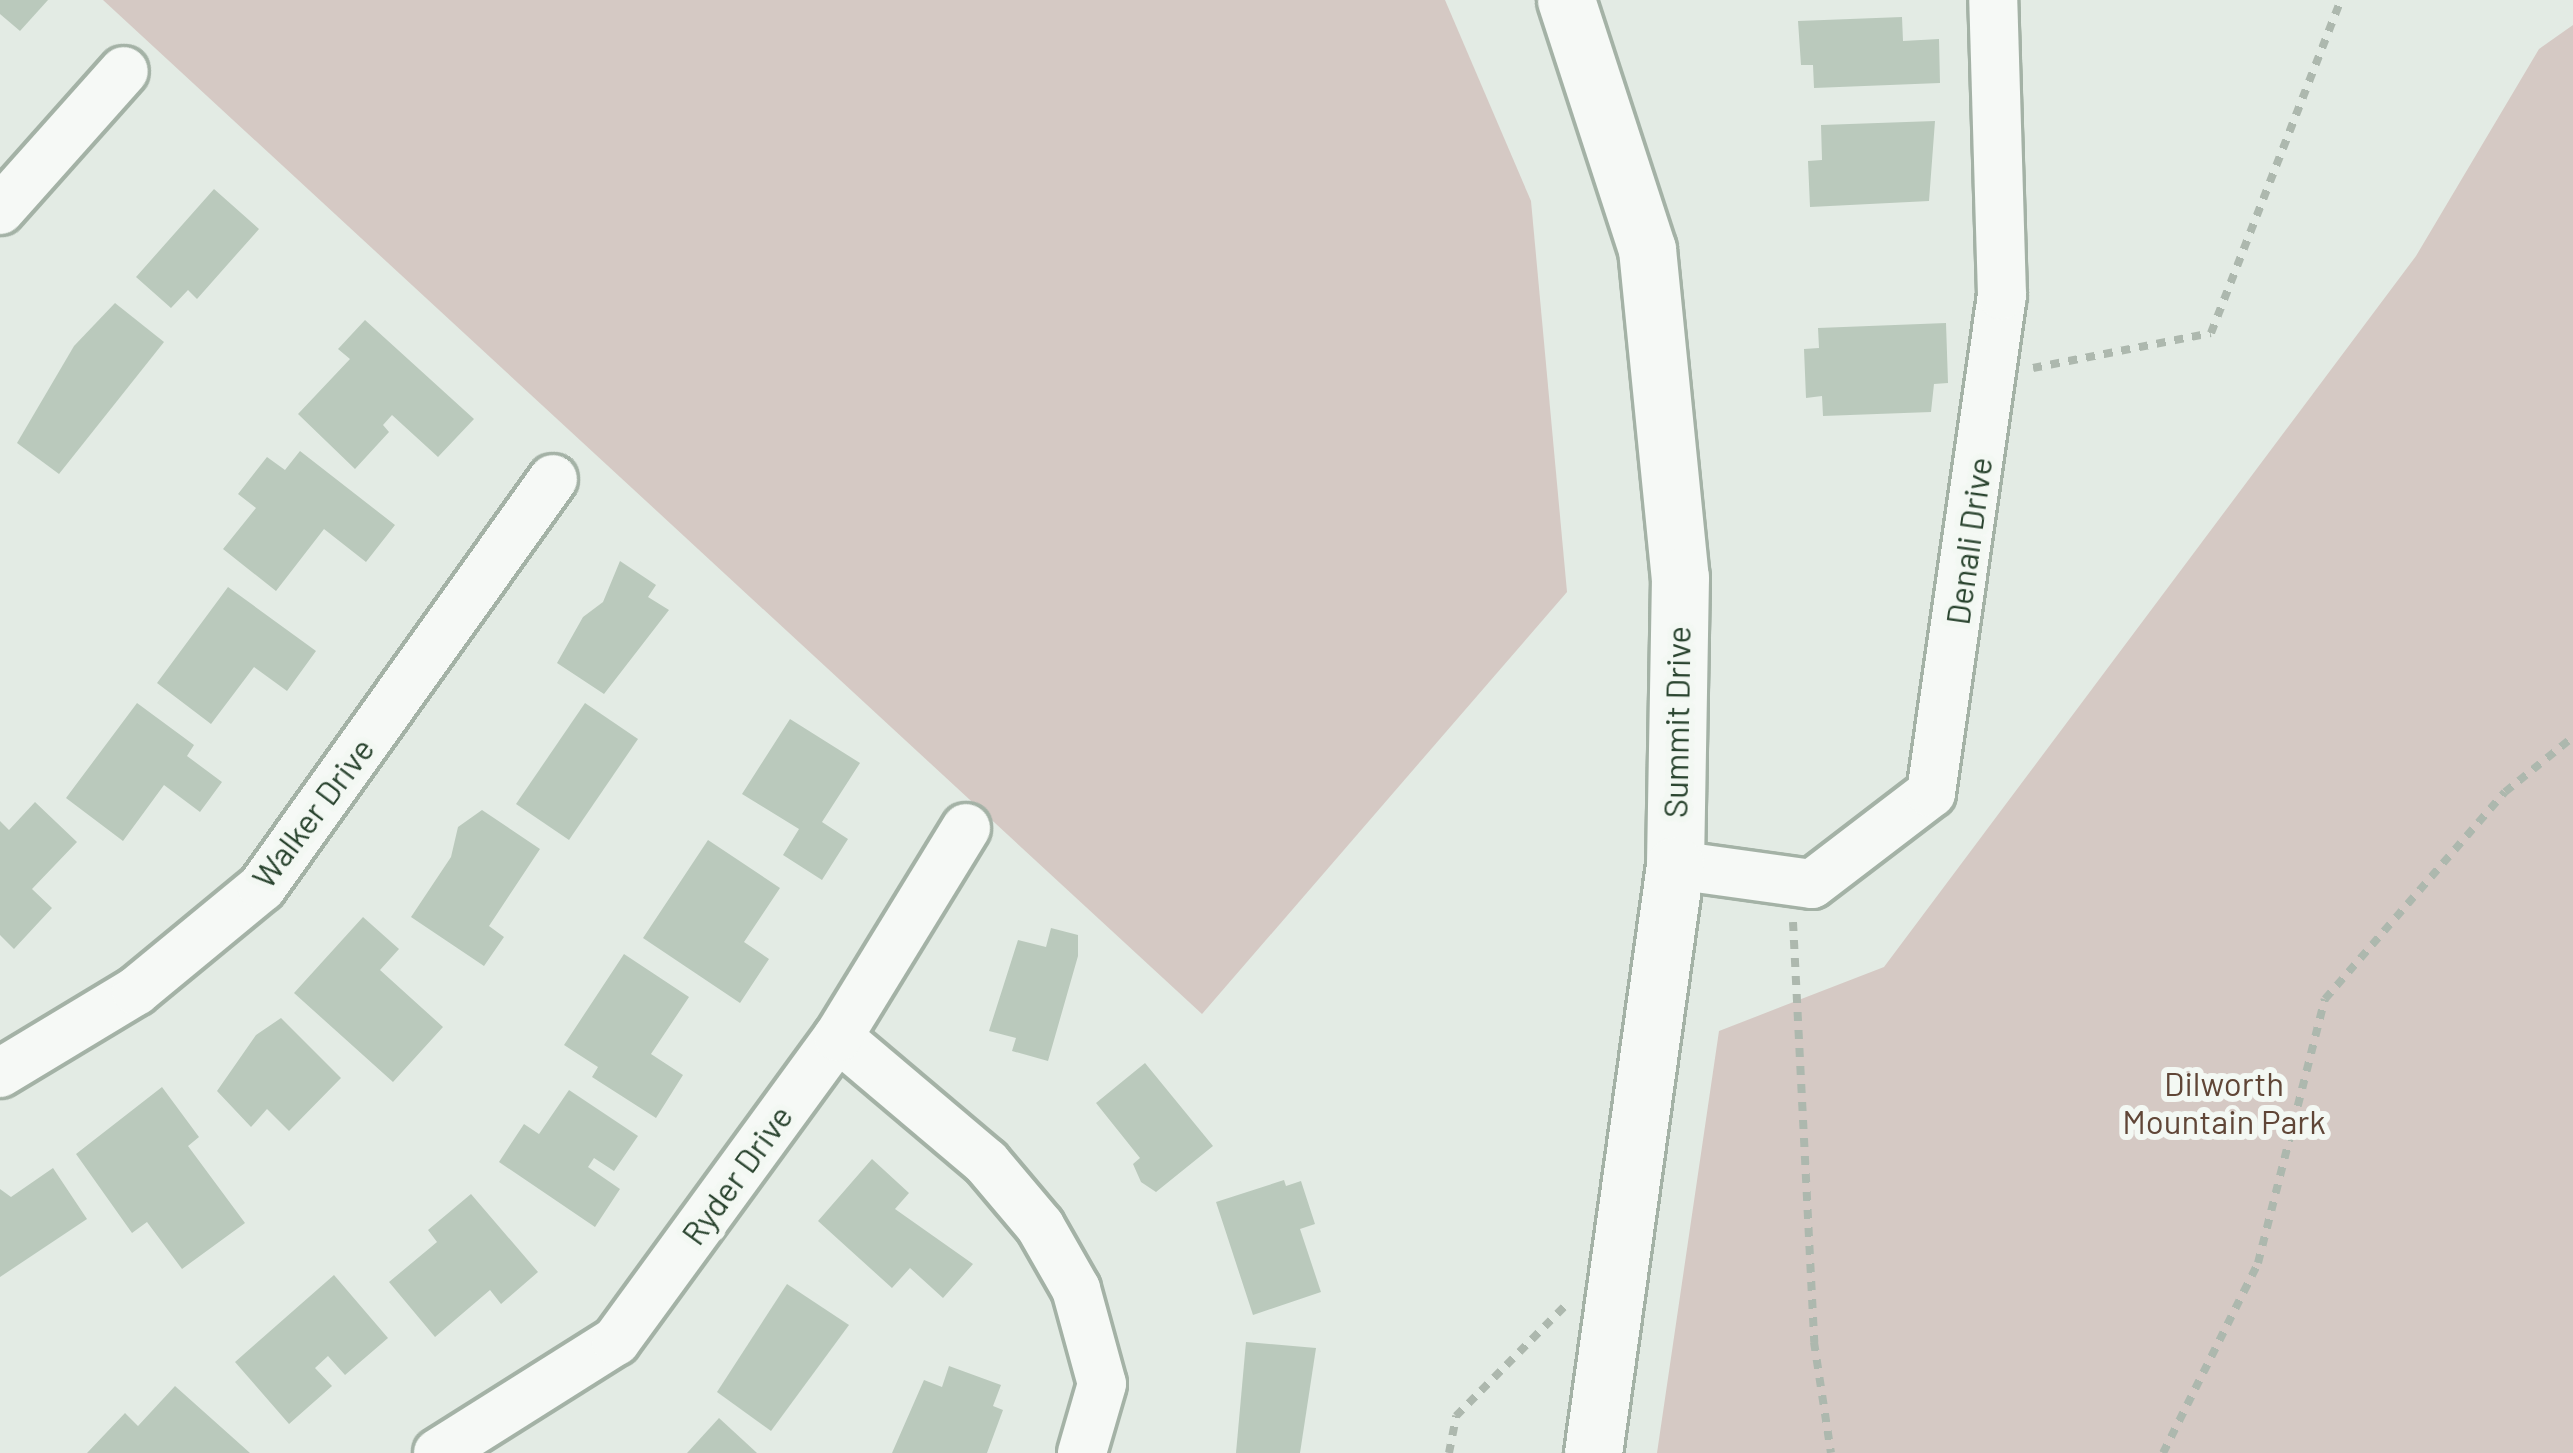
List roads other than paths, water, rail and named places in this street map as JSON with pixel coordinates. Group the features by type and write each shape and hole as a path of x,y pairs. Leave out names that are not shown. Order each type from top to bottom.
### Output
{"street":[{"name":"Summit Drive","path":"1566,0 1647,249 1679,577 1676,865 1593,1453"},
{"name":"Denali Drive","path":"1676,865 1812,884 1930,793 2002,295 1993,0"},
{"path":"0,210 124,71"},
{"name":"Walker Drive","path":"0,1073 136,991 262,887 554,478"},
{"name":"Ryder Drive","path":"438,1453 616,1341 838,1037 966,829"},
{"path":"838,1037 986,1162 1040,1226 1076,1289 1102,1384 1082,1453"}],"park label":[{"name":"Dilworth Mountain Park","path":"2224,1103"}]}
